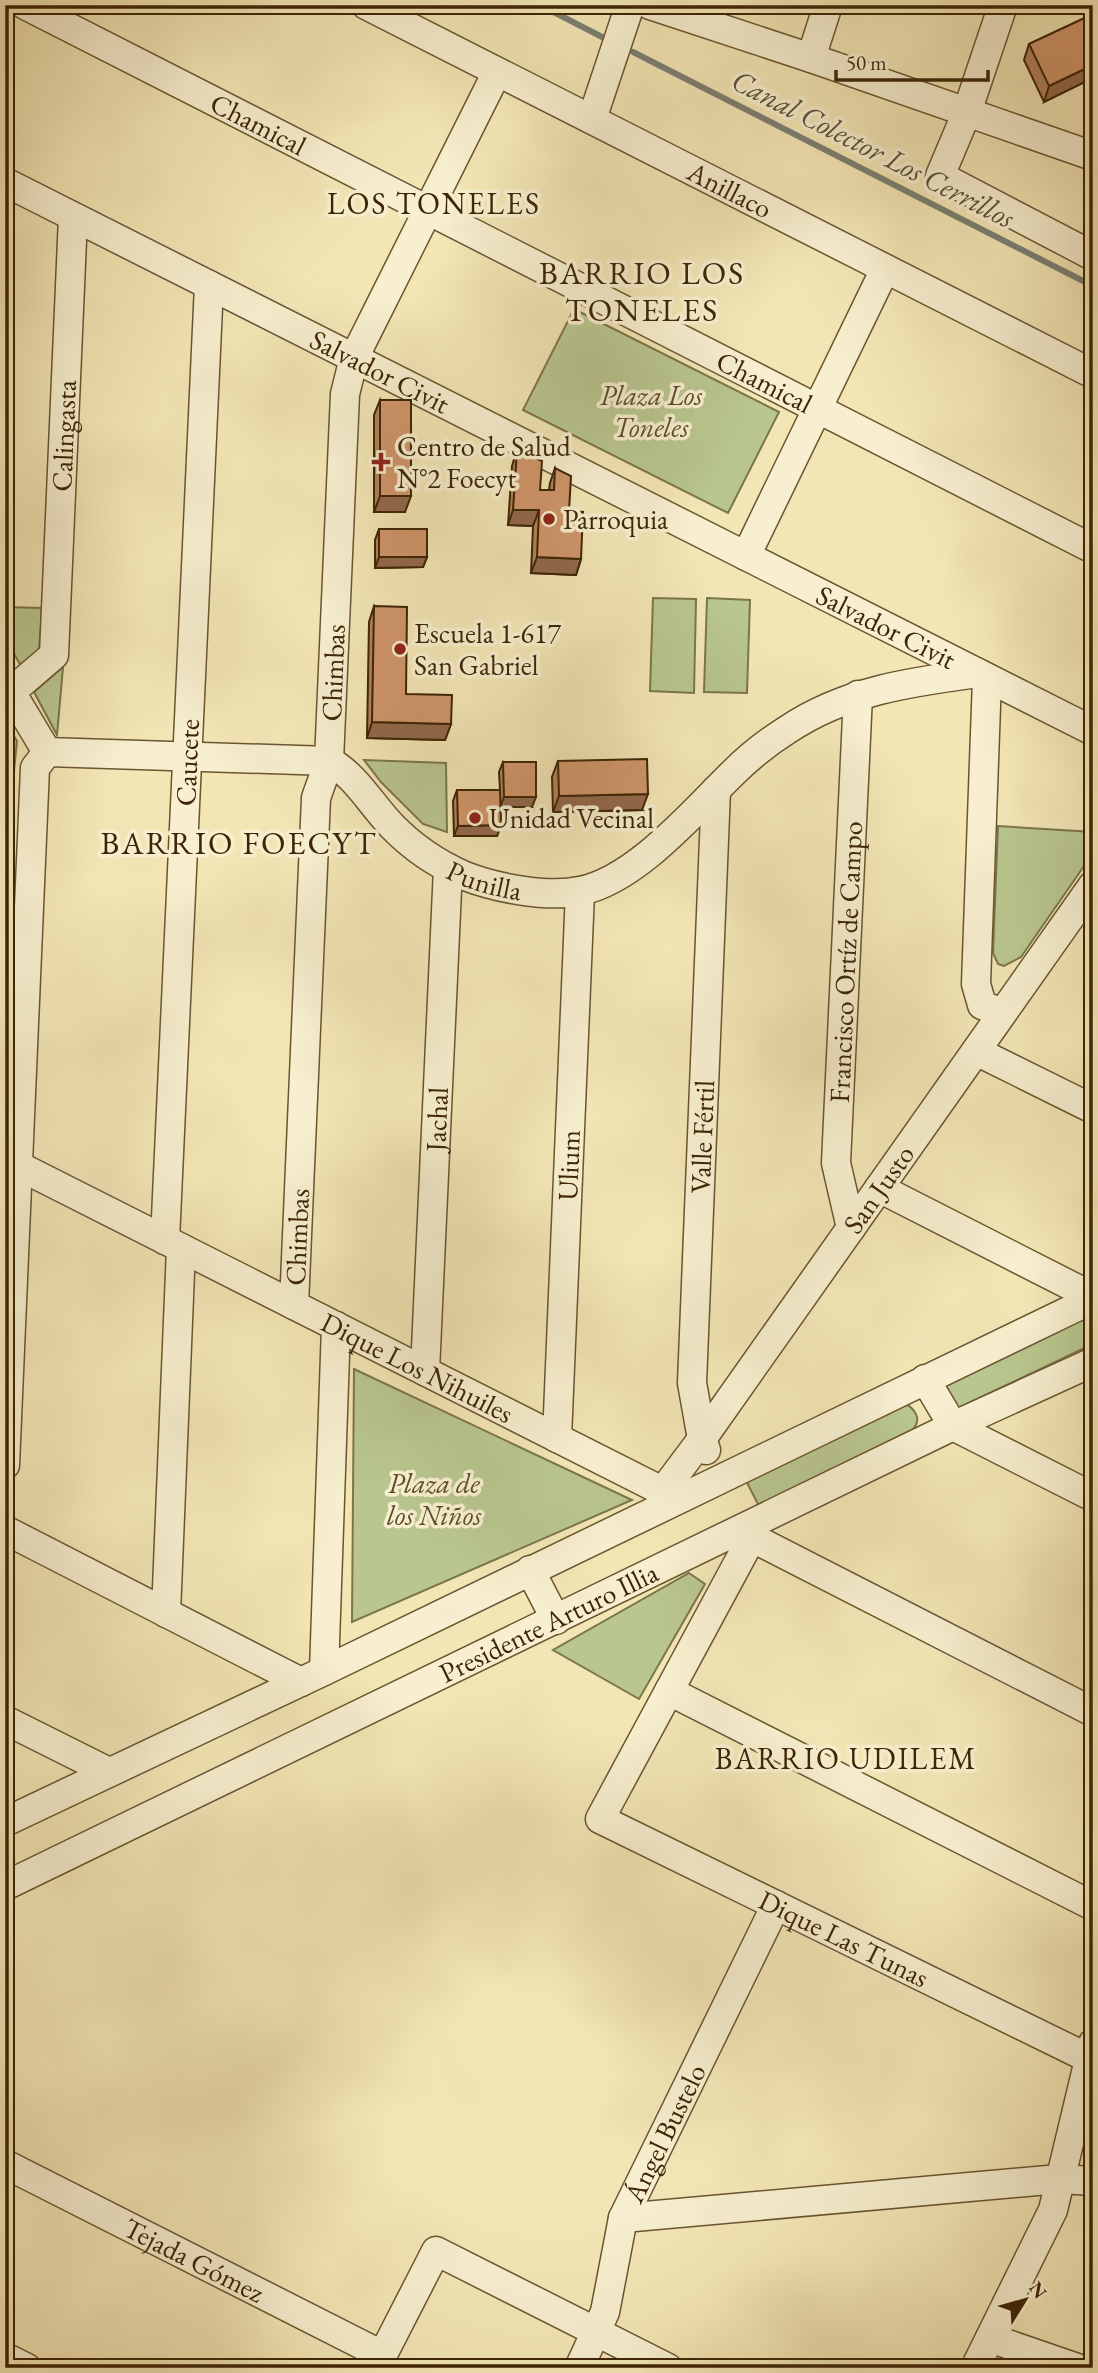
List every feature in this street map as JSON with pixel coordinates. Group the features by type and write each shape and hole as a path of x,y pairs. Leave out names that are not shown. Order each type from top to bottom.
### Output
{"street":[{"name":"Chamical","path":"25,5 1093,549"},
{"name":"Anillaco","path":"366,5 1093,374"},
{"path":"592,119 630,5"},
{"path":"650,5 1093,156"},
{"path":"811,58 828,5"},
{"path":"1003,5 967,112 940,176 1093,256"},
{"name":"Chimbas","path":"294,1305 316,798 329,761 345,394 354,358 497,72"},
{"name":"Salvador Civit","path":"5,182 1093,731"},
{"name":"Calingasta","path":"7,690 54,655 74,217"},
{"path":"746,556 885,268"},
{"name":"Caucete","path":"166,1613 186,758 209,285"},
{"path":"983,676 976,984 982,1005 1002,1013"},
{"name":"Punilla","path":"329,761 337,765 415,848 449,868 466,876 510,888 543,892 580,891 604,883 646,855 671,836 754,754 788,729 826,707 895,685 983,676"},
{"path":"7,690 47,752"},
{"name":"Francisco Ortíz de Campo","path":"851,1228 836,1163 858,695"},
{"path":"47,752 329,761"},
{"path":"5,1465 11,1162 35,768 47,752"},
{"name":"Valle Fértil","path":"716,790 692,1383 702,1439 719,1480"},
{"name":"Jachal","path":"425,1371 449,868"},
{"name":"San Justo","path":"671,1495 702,1439 1002,1013 1083,917 1093,885"},
{"name":"Ulium","path":"557,1438 580,891"},
{"path":"976,1051 1093,1109"},
{"name":"Dique Los Nihuiles","path":"11,1162 671,1495"},
{"path":"879,1188 1093,1298"},
{"name":"Presidente Arturo Illia","path":"5,1822 312,1677 530,1570 671,1495 719,1480 1093,1298"},
{"path":"5,1530 166,1613 312,1677 336,1326"},
{"name":"Presidente Arturo Illia","path":"5,1886 556,1620 746,1534 953,1426 1093,1362"},
{"path":"925,1380 953,1426 1093,1497"},
{"path":"1093,1712 746,1534 669,1691 1093,1906"},
{"path":"530,1570 556,1620"},
{"name":"Dique Las Tunas","path":"669,1691 600,1819 776,1905 1090,2050"},
{"path":"5,1720 109,1772"},
{"name":"Ángel Bustelo","path":"579,2368 605,2312 623,2218 776,1905"},
{"path":"975,2368 1053,2210 1090,2050"},
{"name":"Tejada Gómez","path":"5,2164 379,2361"},
{"path":"623,2218 1059,2179 1093,2181"},
{"path":"379,2361 436,2251 668,2368"},
{"path":"990,2338 1077,2368"},
{"path":"5,2357 27,2368"}],"green space":[{"name":"Plaza Los Toneles","path":"574,309 779,412 728,513 523,410"},
{"path":"653,598 696,599 694,693 650,691"},
{"path":"707,598 750,600 747,693 704,692"},
{"path":"5,607 42,608 39,651 21,666 5,638"},
{"path":"63,667 57,735 34,692"},
{"path":"5,721 17,741 13,781 5,781"},
{"path":"364,760 446,763 447,832 423,824 381,782"},
{"path":"998,826 1093,832 1093,853 1021,957 1004,966 998,964 993,953"},
{"path":"1093,1312 1093,1344 956,1409 945,1387 948,1382"},
{"name":"Plaza de los Niños","path":"354,1369 632,1500 352,1622"},
{"path":"904,1403 912,1408 917,1419 911,1431 759,1506 744,1477"},
{"path":"689,1573 705,1584 639,1699 553,1650"}],"building":[{"path":"1093,14 1093,65 1049,86 1029,44"},
{"path":"380,400 411,400 411,496 380,496"},
{"path":"517,450 542,461 540,490 554,490 555,468 571,476 569,511 583,512 581,559 537,557 539,510 513,510"},
{"path":"379,529 427,529 427,557 379,557"},
{"path":"374,606 407,607 406,694 452,695 451,724 372,722"},
{"path":"647,759 648,794 559,796 558,761"},
{"path":"503,762 536,762 536,797 504,797"},
{"name":"Unidad Vecinal","path":"457,790 500,790 501,825 458,826"}],"waterway":[{"name":"Canal Colector Los Cerrillos","path":"540,5 606,39"},
{"name":"Canal Colector Los Cerrillos","path":"633,52 1093,286"}],"place":[{"name":"Centro de Salud N°2 Foecyt","path":"381,462"},
{"name":"Parroquia","path":"549,519"},
{"name":"Escuela 1-617 San Gabriel","path":"400,649"},
{"name":"Unidad Vecinal","path":"475,818"}],"district":[{"name":"LOS TONELES","path":"434,204"},
{"name":"BARRIO LOS TONELES","path":"642,292"},
{"name":"BARRIO FOECYT","path":"239,843"},
{"name":"BARRIO UDILEM","path":"846,1759"}]}
